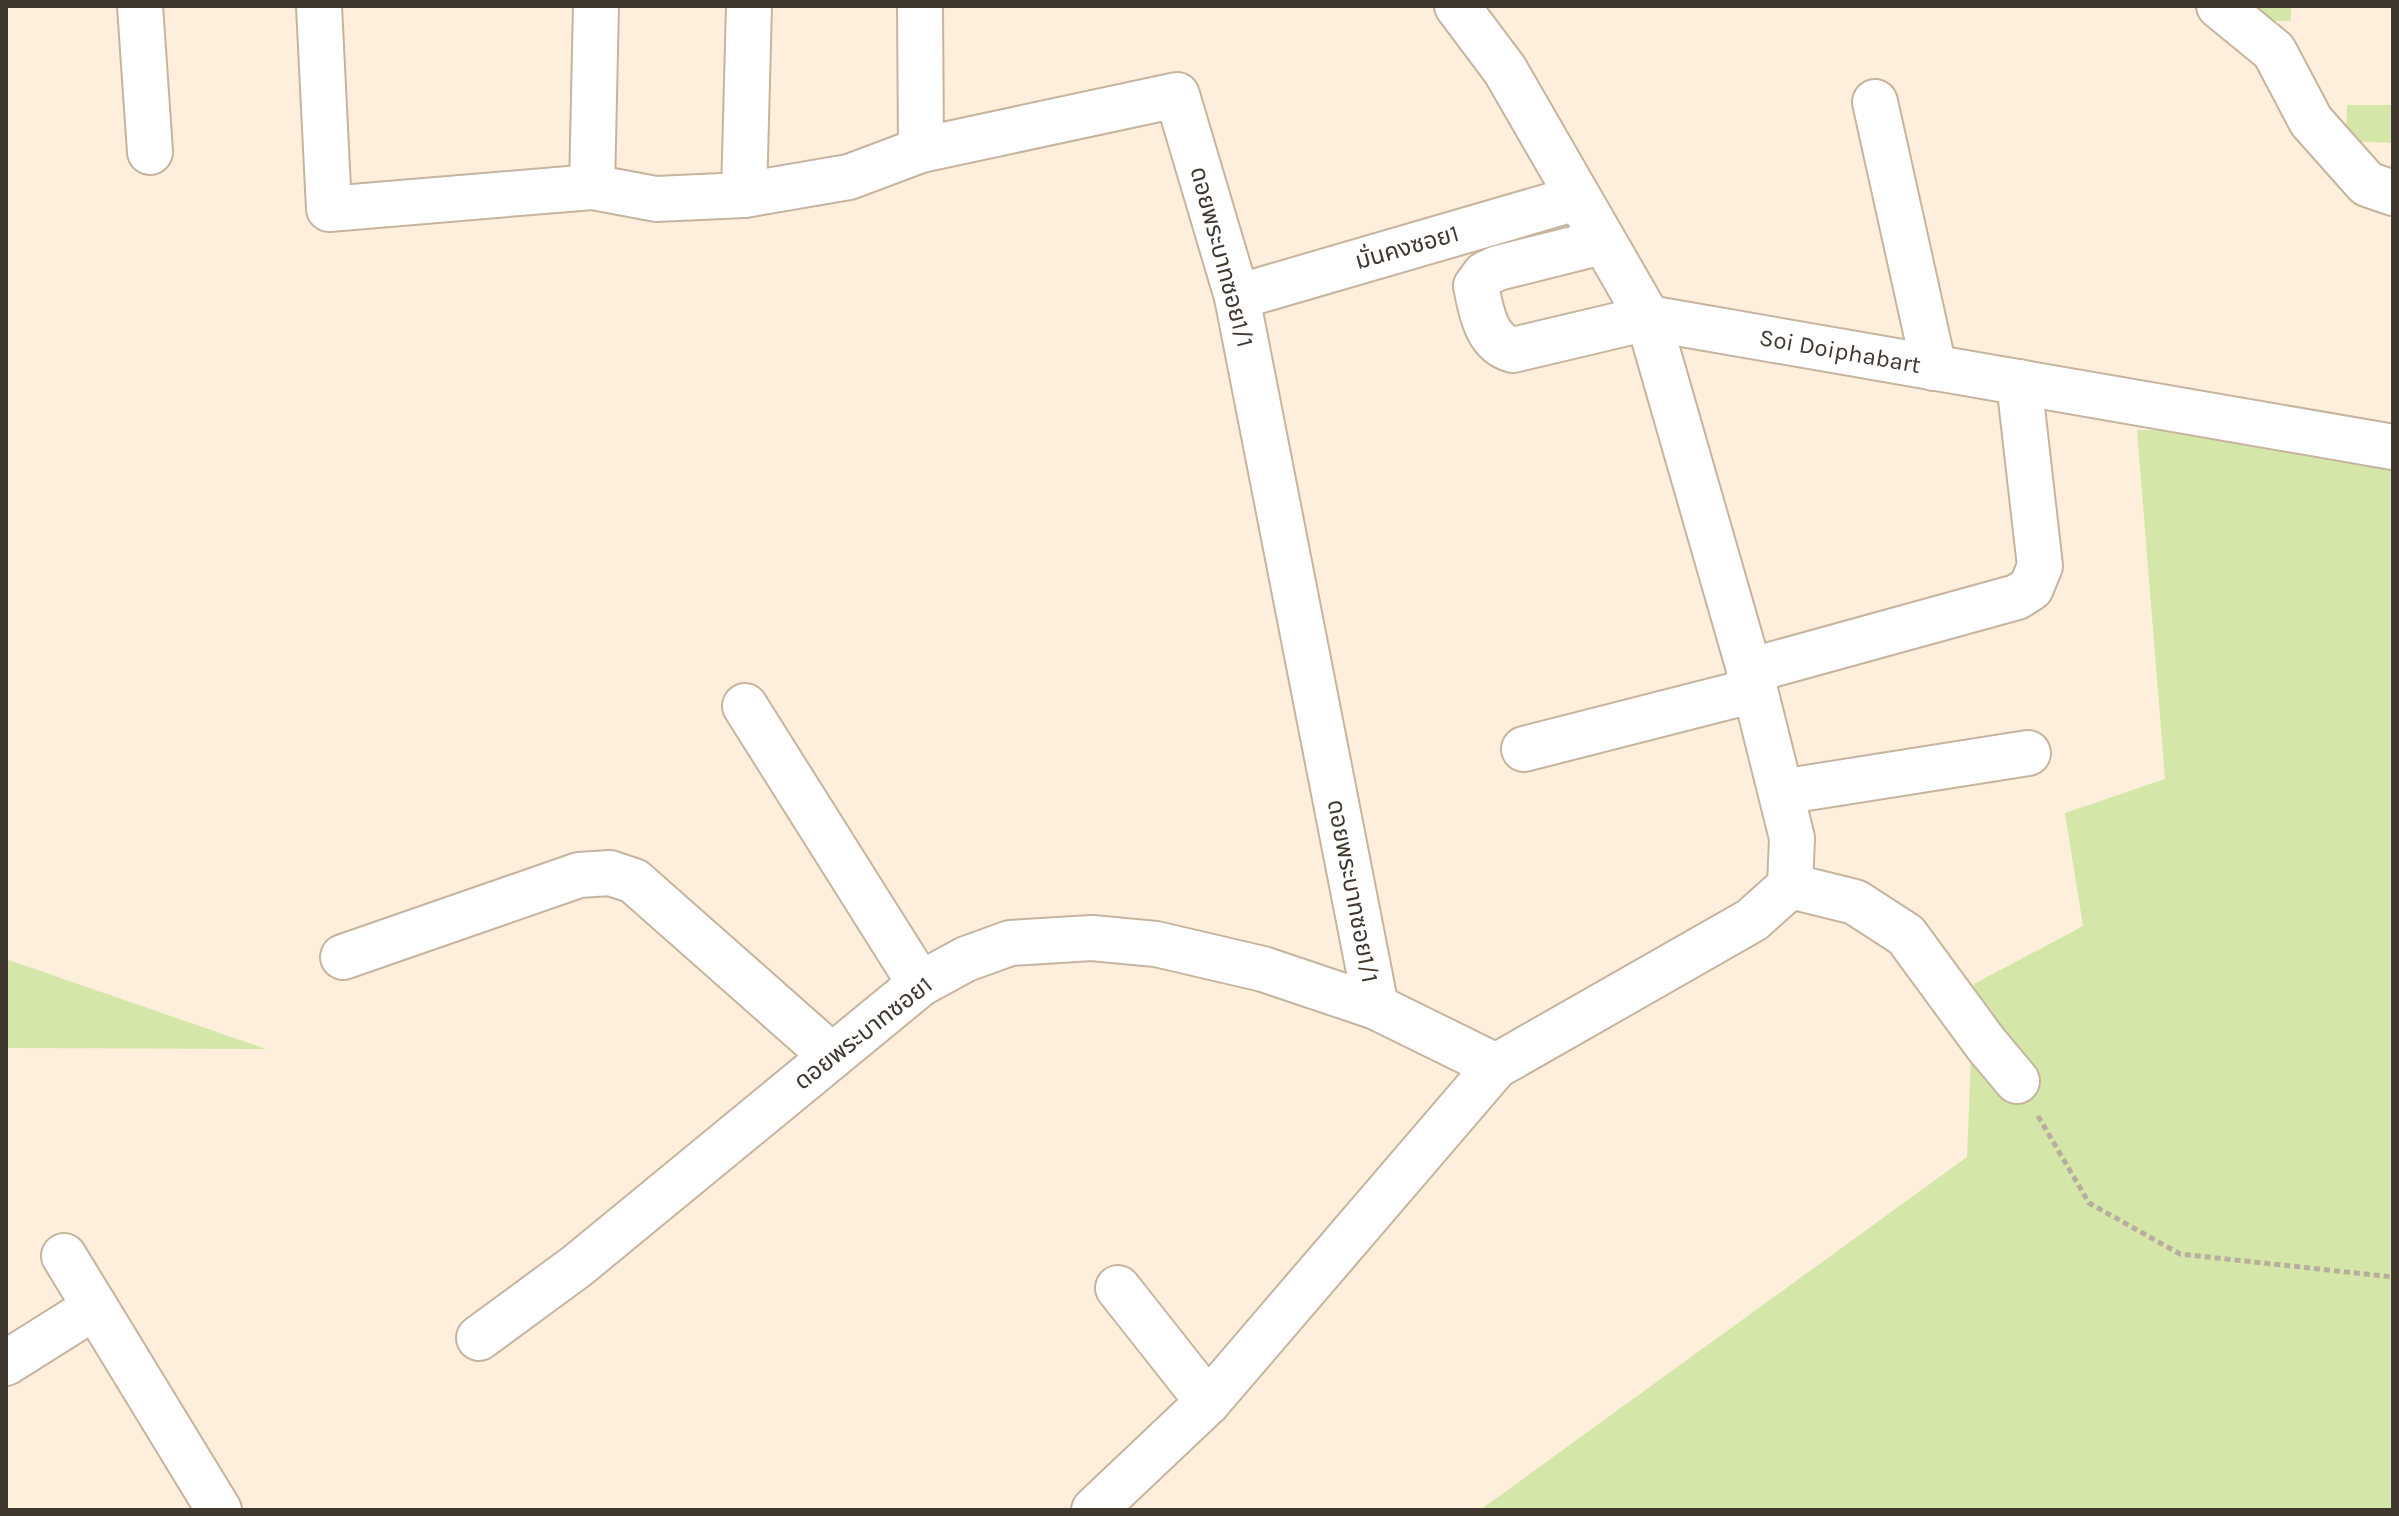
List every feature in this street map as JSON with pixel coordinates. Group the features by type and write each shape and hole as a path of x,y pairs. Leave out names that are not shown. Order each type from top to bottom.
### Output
{"street":[{"path":"140,6 150,152"},
{"name":"ดอยพระบาทซอย1/1","path":"319,6 329,209 592,187 656,199 744,195 849,177 921,150 1177,95 1237,297 1376,1007"},
{"path":"592,187 596,6"},
{"path":"744,195 749,6"},
{"path":"920,6 921,150"},
{"path":"1094,1510 1208,1402 1496,1066 1752,920 1790,886 1792,838 1781,792 1648,318 1505,70 1457,6"},
{"path":"2219,6 2274,51 2311,121 2367,184 2393,193"},
{"path":"1875,102 1934,368"},
{"name":"มั่นคงซอย1","path":"1237,297 1577,198"},
{"path":"1602,242 1485,274 1476,286 1480,307 1494,341 1513,350 1648,318"},
{"name":"Soi Doiphabart","path":"1648,318 2393,447"},
{"path":"1524,749 2017,597 2031,588 2040,566 2019,382"},
{"path":"745,706 920,984"},
{"path":"1781,792 2028,753"},
{"path":"343,957 579,875 610,873 634,881 832,1056"},
{"path":"1790,886 1855,902 1906,935 2017,1081"},
{"name":"ดอยพระบาทซอย1","path":"479,1338 588,1257 920,984 966,959 1010,943 1092,938 1156,944 1263,969 1376,1007 1496,1066"},
{"path":"64,1256 219,1510"},
{"path":"1118,1288 1208,1402"},
{"path":"6,1363 95,1307"}],"path":[{"path":"2017,1081 2089,1203 2180,1254 2393,1277"}],"green space":[{"path":"2251,6 2291,6 2291,21 2250,21"},
{"path":"2347,105 2393,105 2393,143 2346,141"},
{"path":"2137,430 2393,434 2393,1510 1480,1510 1967,1157 1974,984 2083,926 2065,813 2165,779"},
{"path":"6,959 266,1049 6,1048"}]}
